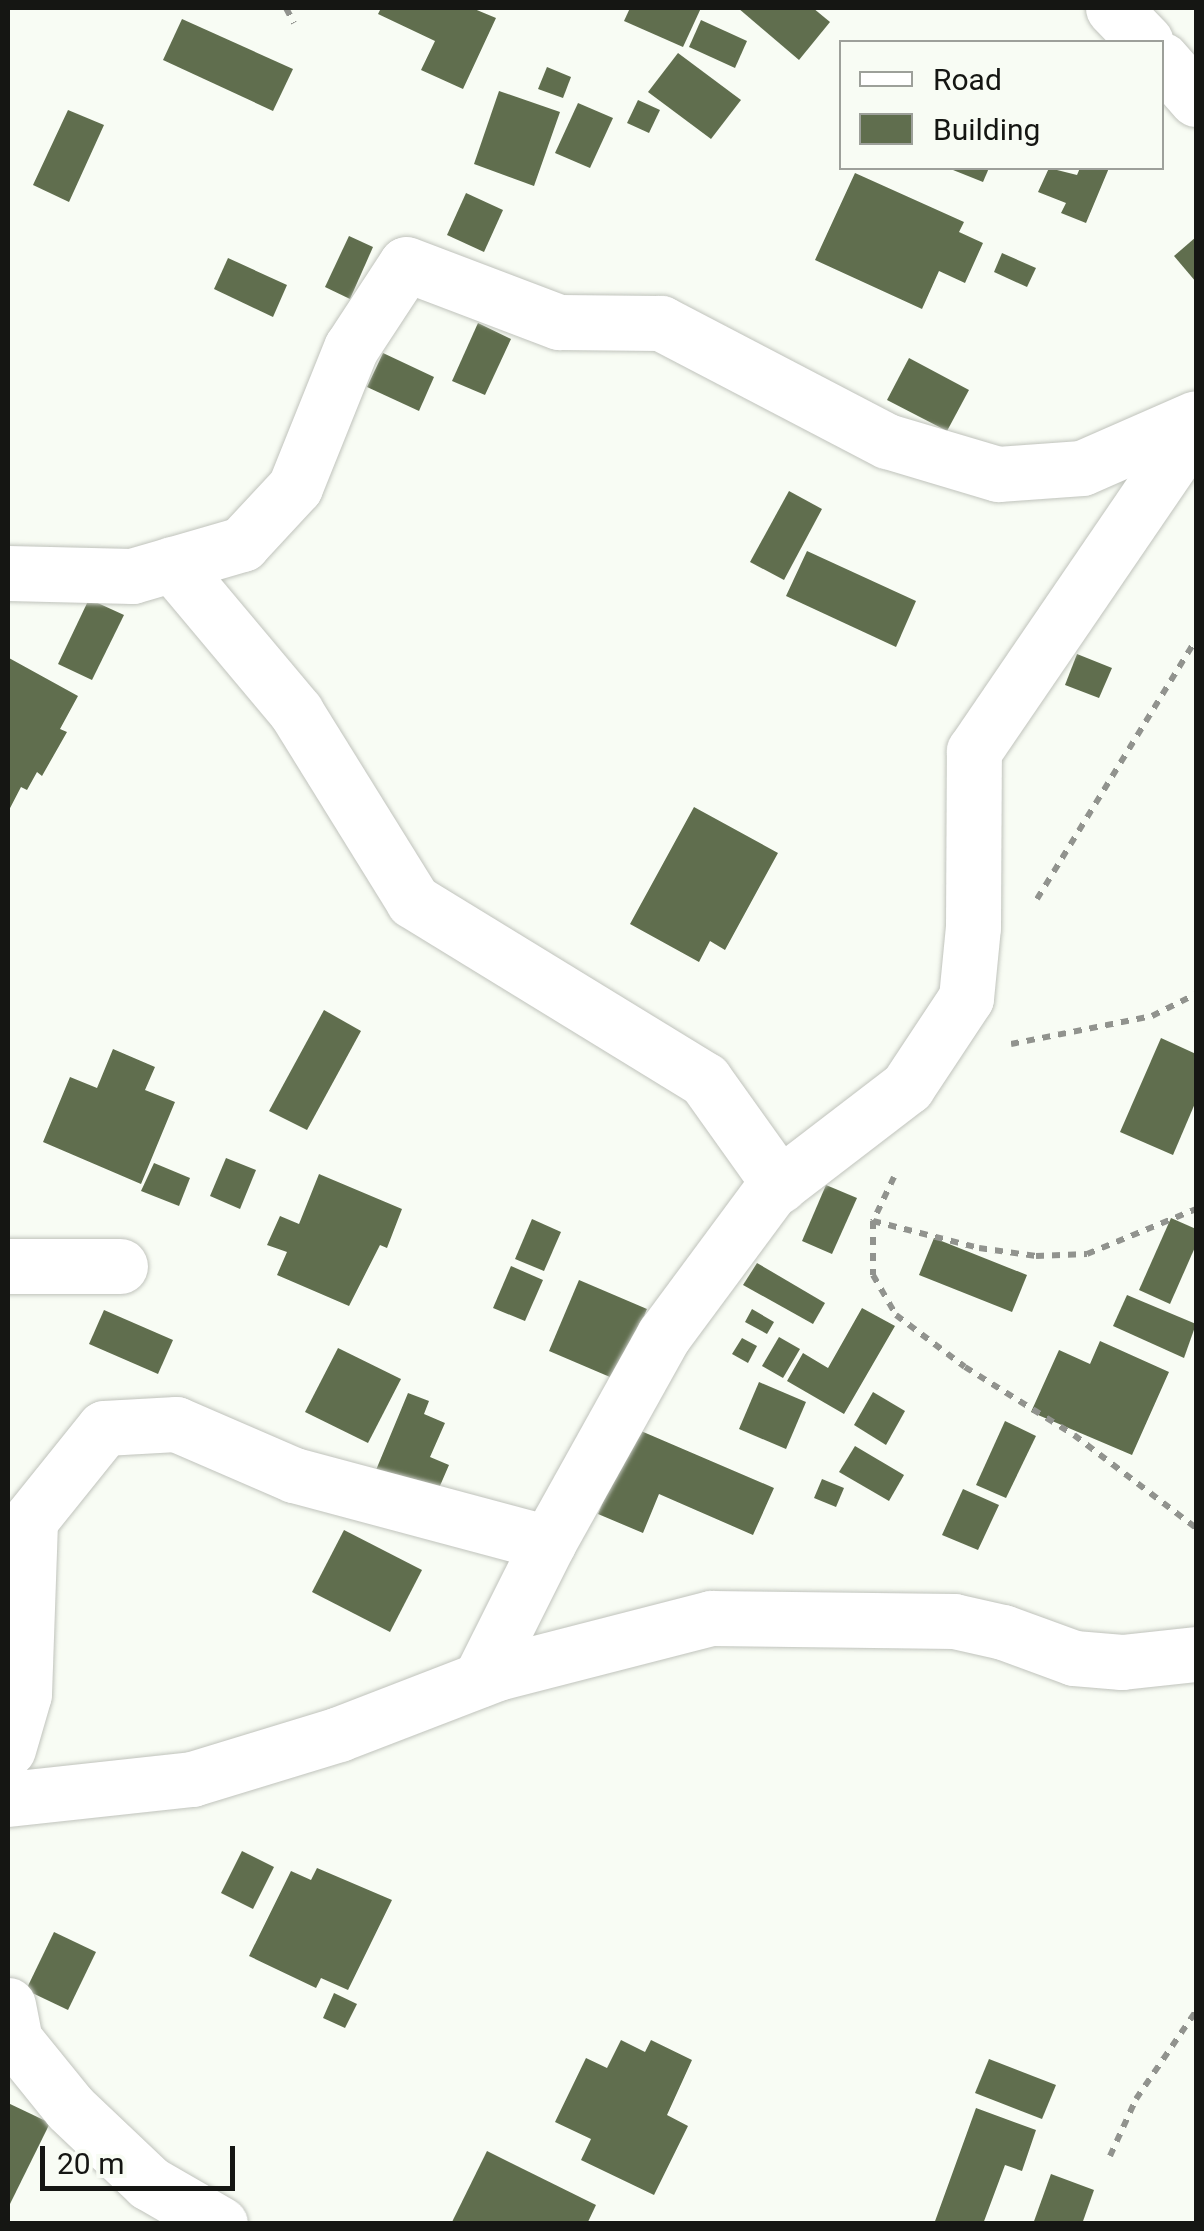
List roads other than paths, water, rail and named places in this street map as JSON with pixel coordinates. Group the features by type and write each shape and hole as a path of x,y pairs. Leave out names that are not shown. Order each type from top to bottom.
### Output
{"street":[{"path":"1113,8 1144,40"},
{"path":"1164,62 1196,99"},
{"path":"8,572 132,576 242,544 295,487 351,348 406,264 559,322 661,324 887,441 998,474 1082,468 1196,422"},
{"path":"480,1679 548,1543 664,1335 780,1185 908,1086 966,998 973,927 974,751 1196,422"},
{"path":"172,564 296,712 413,901 705,1080 780,1185"},
{"path":"8,1266 120,1266"},
{"path":"8,1750 24,1694 30,1520 104,1428 176,1424 294,1475 548,1543"},
{"path":"8,1799 192,1779 339,1734 480,1679 712,1618 954,1621 1003,1632 1074,1658 1122,1662 1196,1654"},
{"path":"8,2004 15,2040 70,2108 150,2183 220,2224"}]}
